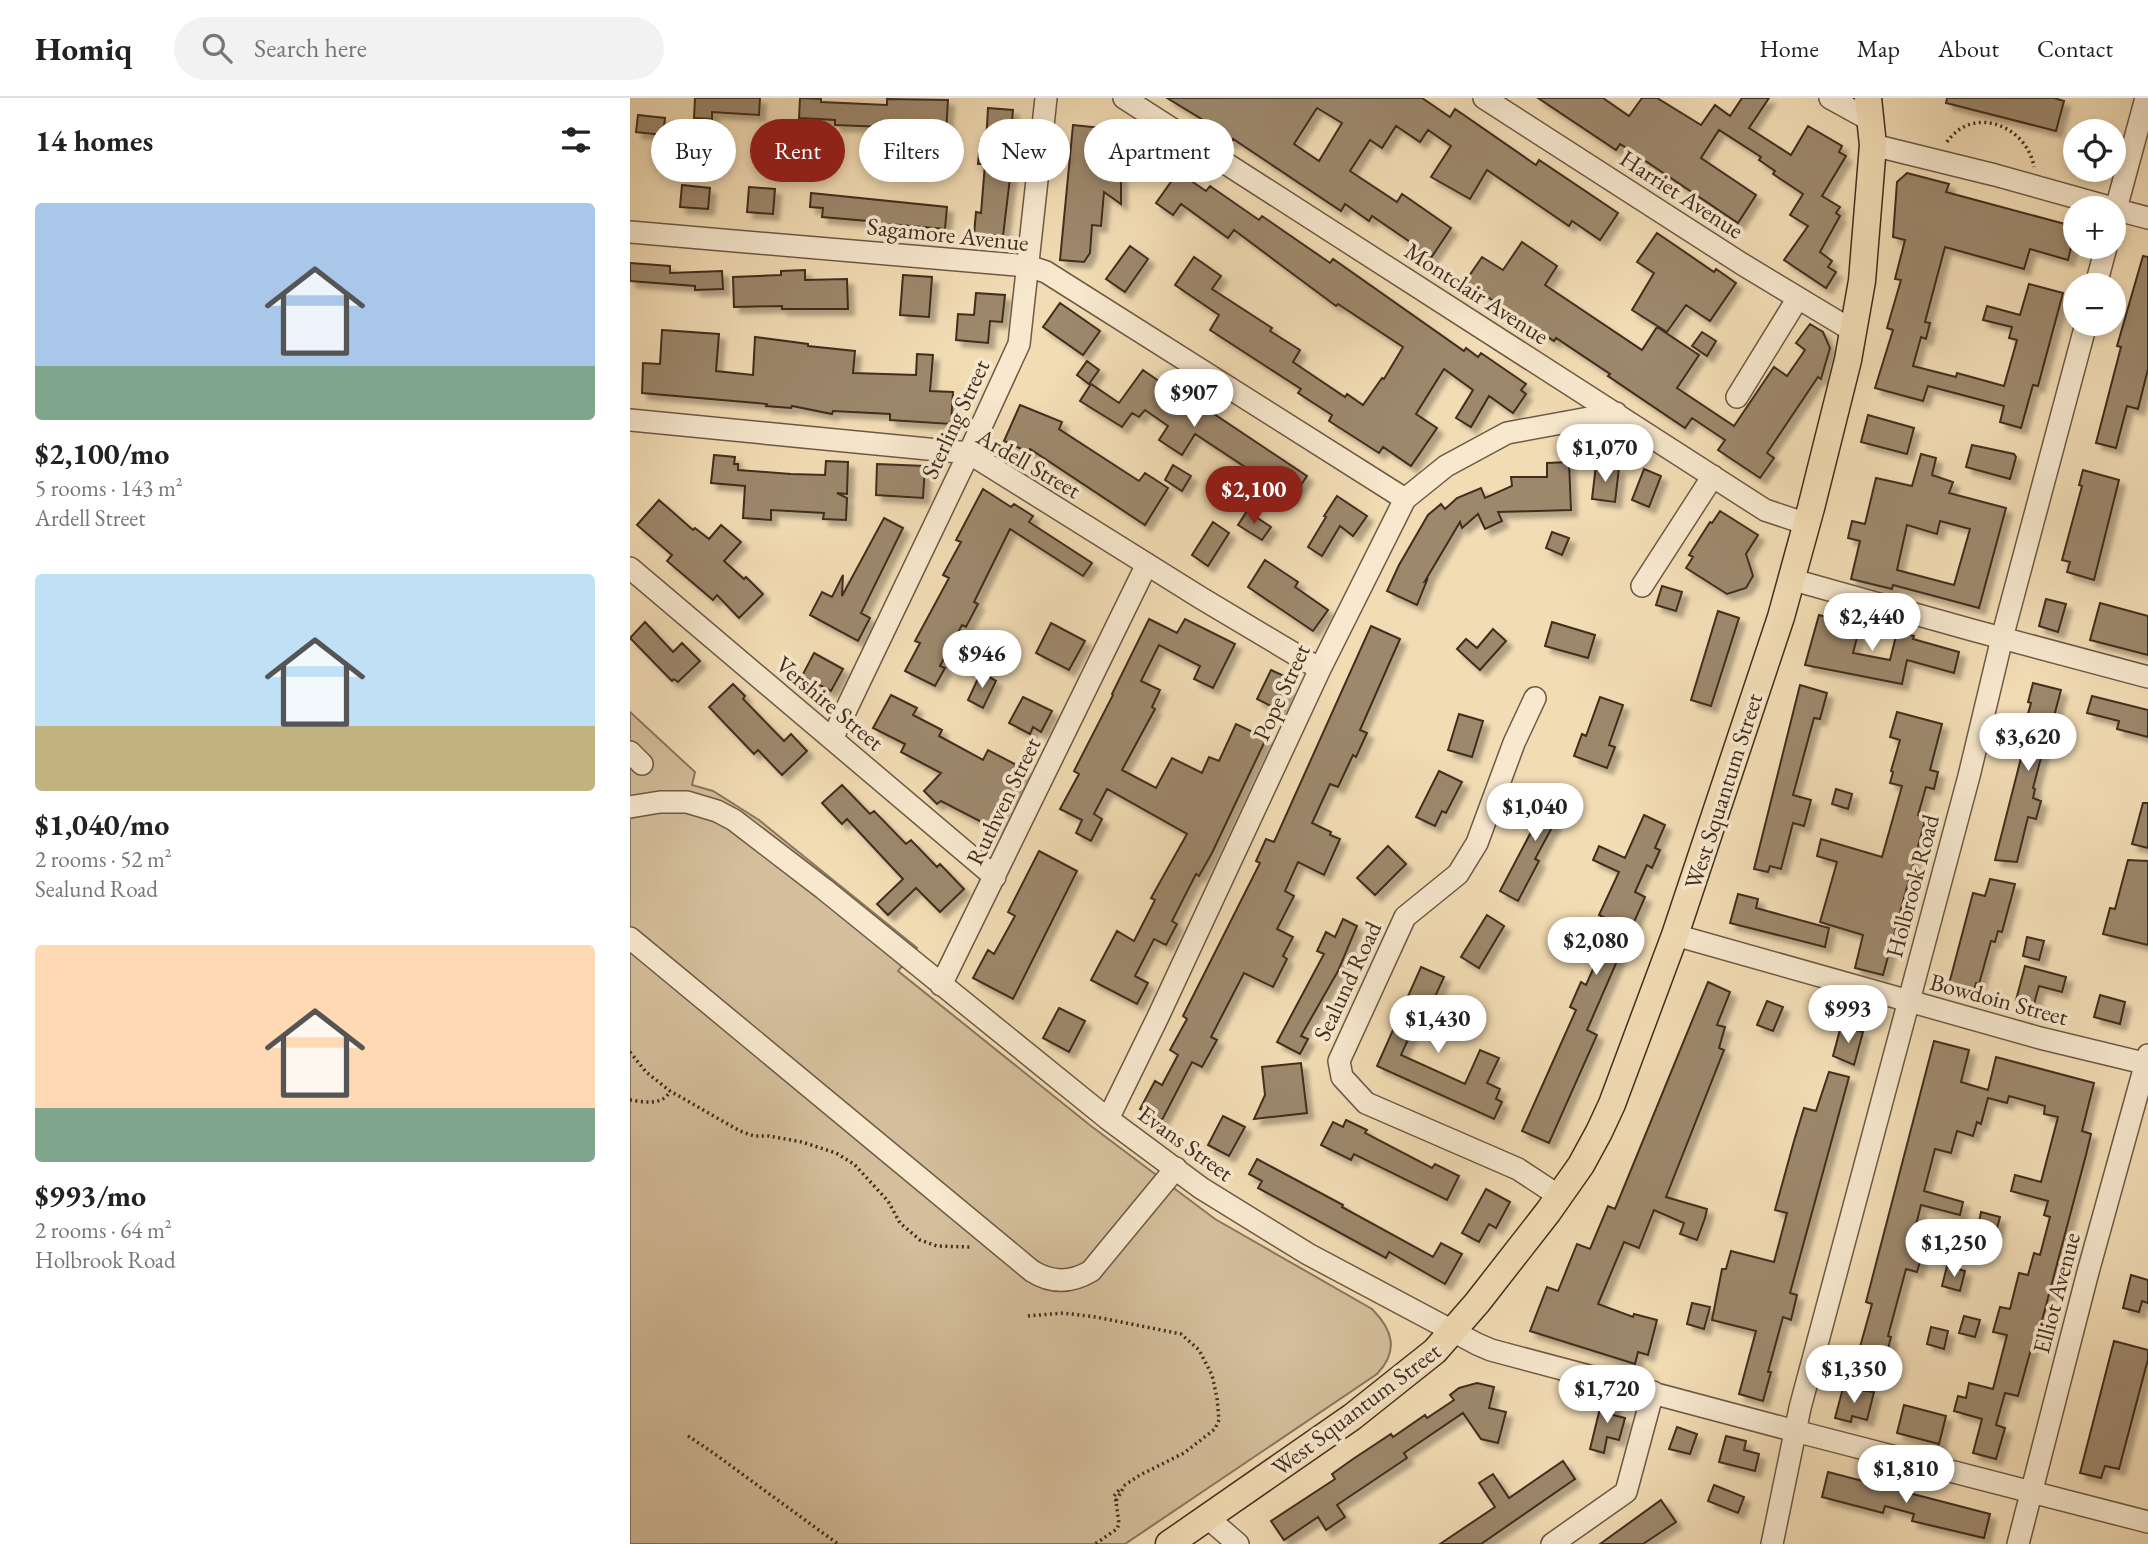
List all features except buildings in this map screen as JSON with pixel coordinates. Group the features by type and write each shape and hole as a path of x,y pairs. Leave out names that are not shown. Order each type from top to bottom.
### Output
{"main road":[{"name":"West Squantum Street","path":"1169,1544 1368,1406 1424,1361 1454,1331 1559,1196 1590,1150 1605,1119 1675,935 1781,617 1807,524 1853,331 1861,281 1870,121"}],"street":[{"name":"Sterling Street","path":"832,739 970,453 1019,344 1046,98"},
{"name":"Montclair Avenue","path":"1124,98 1765,510 1807,524"},
{"name":"Harriet Avenue","path":"1485,98 1853,331"},
{"path":"1830,98 1870,121 1994,175 2064,196"},
{"path":"2118,196 2146,98"},
{"path":"2126,213 2148,218"},
{"name":"Sagamore Avenue","path":"630,232 1028,266 1046,272 1405,499"},
{"path":"1737,397 1798,298"},
{"name":"Holbrook Road","path":"1772,1544 1795,1431 2083,336"},
{"name":"Pope Street","path":"1108,1119 1320,669 1405,499 1446,466 1507,433 1616,413"},
{"name":"Ardell Street","path":"630,420 970,453 1320,669"},
{"path":"1642,586 1713,476"},
{"name":"Ruthven Street","path":"941,985 1147,564"},
{"name":"Vershire Street","path":"630,568 995,877"},
{"path":"1790,579 2148,677"},
{"name":"Sealund Road","path":"1535,698 1514,743 1477,844 1458,874 1405,918 1339,1061 1342,1077 1366,1103 1518,1169 1559,1196"},
{"name":"Evans Street","path":"630,807 660,802 687,802 725,816 824,889 1108,1119 1201,1188 1283,1240 1491,1350 2148,1522"},
{"name":"Bowdoin Street","path":"1675,935 2040,1038 2147,1061"},
{"path":"630,938 1031,1271 1045,1278 1078,1278 1097,1265 1176,1168"},
{"name":"Elliot Avenue","path":"2018,1544 2088,1272 2147,1061"},
{"path":"1552,1544 1626,1492 1653,1392"},
{"path":"1208,1518 1238,1544"}],"path":[{"path":"1943,148 1952,135 1964,126 1979,121 1990,122 2003,126 2026,144 2033,158 2035,172"},
{"path":"630,1052 646,1072 670,1091 754,1136 802,1142 836,1153 855,1164 888,1201 900,1223 920,1240 937,1246 970,1247"},
{"path":"630,1100 663,1100 670,1091"},
{"path":"1028,1316 1063,1313 1181,1334 1199,1350 1212,1375 1219,1420 1215,1429 1184,1453 1124,1486 1116,1502 1119,1524 1117,1529 1096,1544"},
{"path":"688,1436 838,1544"}],"shaded area":[{"path":"630,712 695,772 692,785 713,791 759,820 917,948 898,971 1091,1126 1215,1219 1372,1309 1385,1325 1391,1341 1388,1357 1377,1374 1125,1544 630,1544"}]}
